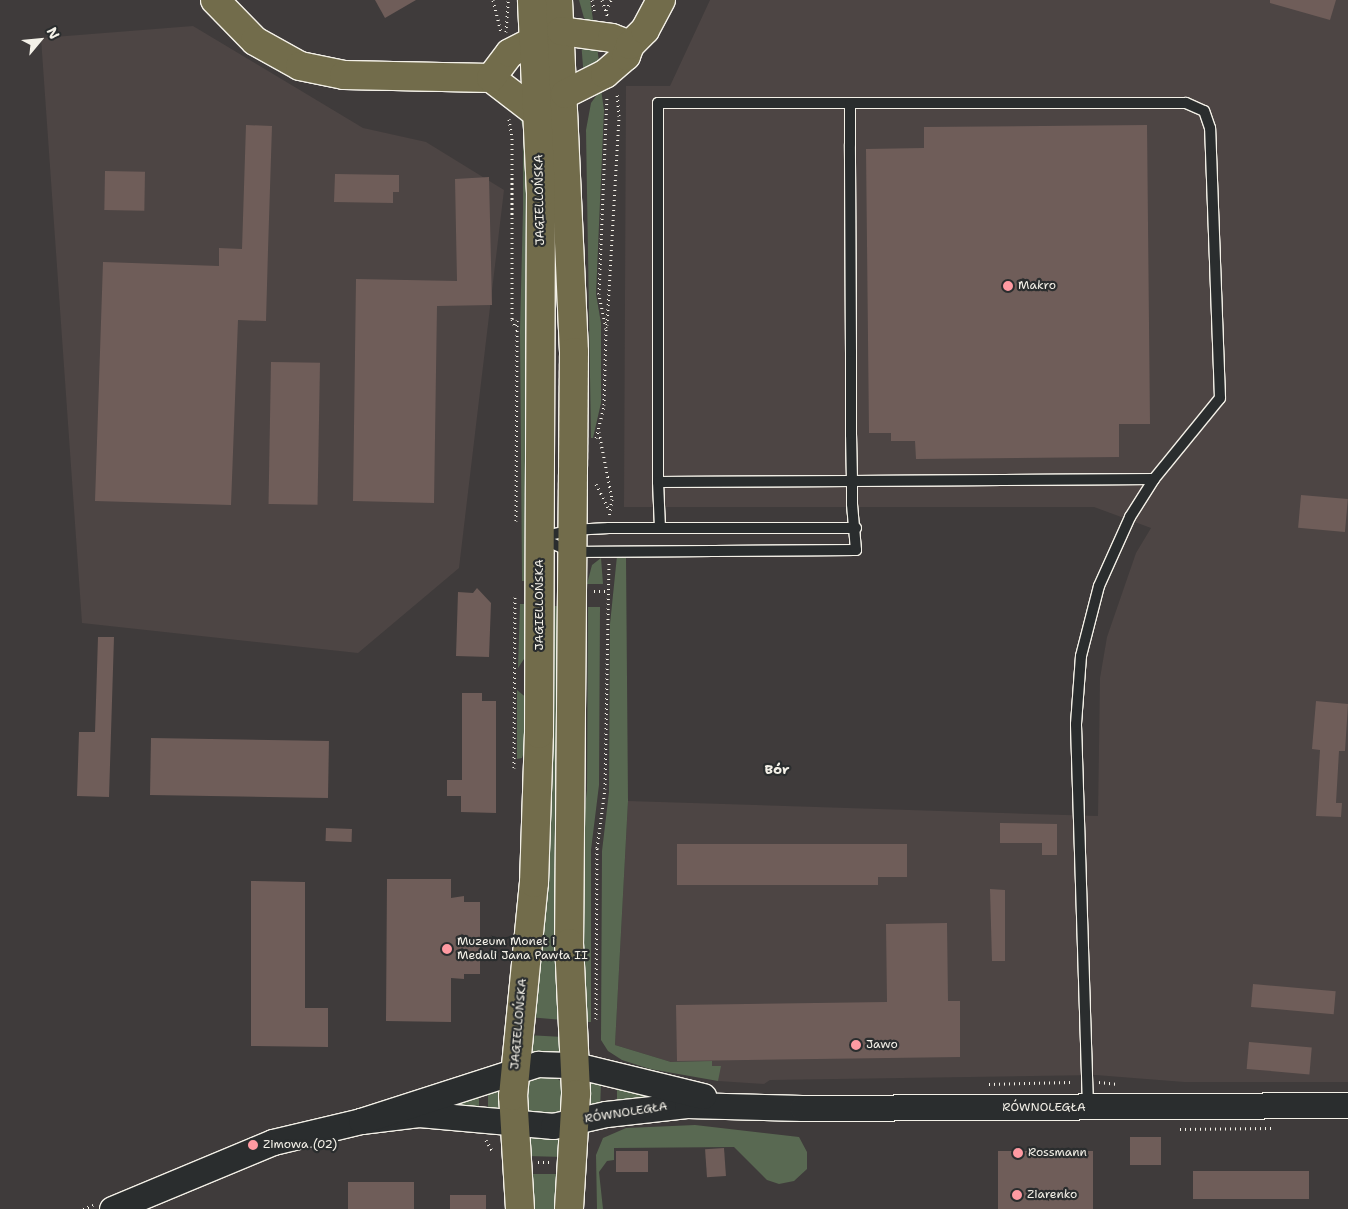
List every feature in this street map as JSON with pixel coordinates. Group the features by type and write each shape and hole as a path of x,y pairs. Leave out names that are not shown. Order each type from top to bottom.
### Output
{"main road":[{"path":"215,0 254,41 300,66 344,75 491,78 538,114"},
{"name":"JAGIELLOŃSKA","path":"520,1209 513,1124 514,1070 538,813 528,534 538,114 532,0"},
{"path":"558,0 565,94 574,352 569,943 575,1065 575,1121 569,1209"},
{"path":"565,94 605,74 626,56 630,45 645,30 661,0"},
{"path":"561,31 612,38 630,45"},
{"path":"491,78 510,53 535,40"}],"street":[{"name":"RÓWNOLEGŁA","path":"361,1121 514,1070 538,1064 575,1065 740,1105"},
{"name":"RÓWNOLEGŁA","path":"361,1121 419,1114 513,1124 553,1126 652,1107 740,1105 802,1108 1088,1108 1348,1105"},
{"path":"112,1209 273,1142 361,1121"}],"lane":[{"path":"660,528 658,482 658,103 1186,103 1204,111 1210,128 1220,398 1154,479 1130,517 1099,586 1081,656 1076,724 1088,1108"},
{"path":"528,534 571,541 856,550 852,481 850,103"},
{"path":"658,482 1154,479"},
{"path":"528,534 571,541 660,528 856,528"}],"path":[{"path":"493,0 504,41 508,0"},
{"path":"601,17 611,0"},
{"path":"606,328 610,314 619,116 616,83"},
{"path":"596,476 596,485 609,510 612,499 600,432 604,405 606,328 599,294 606,92"},
{"path":"508,115 512,138 512,319 516,328 528,534"},
{"path":"595,439 595,448"},
{"path":"596,1021 597,848 604,789 610,556"},
{"path":"514,773 516,589"},
{"path":"588,591 608,591"},
{"path":"989,1084 1072,1082"},
{"path":"1180,1129 1279,1128"},
{"path":"484,1136 497,1158"},
{"path":"535,1162 562,1162"}],"shaded area":[{"path":"710,0 1348,0 1348,1082 1184,1082 1096,1075 770,1080 764,1084 718,1081 671,1062 615,1045 628,801 1098,816 1100,678 1107,637 1136,553 1151,528 1094,507 624,507 626,86 670,86"},
{"path":"193,26 363,128 426,142 504,190 459,568 358,653 82,623 41,38"}],"green space":[{"path":"579,0 590,0 594,26 584,18"},
{"path":"581,41 597,46 600,70 584,79"},
{"path":"601,89 604,110 596,294 601,323 601,403 593,438 591,438 586,130 591,103"},
{"path":"518,112 529,127 532,581 522,581 520,331 523,128"},
{"path":"617,556 626,557 628,801 615,1045 671,1062 712,1061 712,1066 721,1066 718,1081 650,1069 622,1060 608,1051 601,1040 602,851 609,792 610,624"},
{"path":"601,558 603,584 587,584 592,565"},
{"path":"520,604 527,604 530,650 518,668"},
{"path":"549,606 562,606 563,1020 528,1017"},
{"path":"588,607 600,607 599,785 591,850 591,1022 580,1022 582,832 587,790"},
{"path":"517,690 528,699 528,740 522,758 517,759"},
{"path":"527,1035 563,1037 564,1052 530,1056"},
{"path":"553,1075 564,1084 563,1108 557,1115 529,1112 524,1106 526,1083 535,1076"},
{"path":"589,1082 601,1083 600,1110 588,1105"},
{"path":"617,1086 661,1094 617,1106"},
{"path":"498,1087 502,1092 500,1111 488,1111 488,1088"},
{"path":"479,1091 479,1111 442,1102"},
{"path":"695,1125 799,1137 807,1152 807,1169 794,1181 779,1184 767,1180 734,1147 614,1148 614,1160 607,1161 599,1172 603,1209 597,1209 596,1155 603,1138 626,1128"},
{"path":"524,1133 562,1136 564,1157 526,1156"},
{"path":"527,1174 562,1174 562,1209 527,1209"}],"building":[{"path":"375,0 416,0 385,18"},
{"path":"1270,0 1336,0 1330,20 1270,3"},
{"path":"246,125 272,126 266,321 238,320 231,505 95,501 103,262 219,266 219,248 242,249"},
{"name":"Makro","path":"1147,125 1150,424 1119,424 1119,457 916,459 915,441 891,441 891,433 869,433 866,149 924,148 924,127"},
{"path":"105,171 145,172 144,211 104,210"},
{"path":"335,174 399,175 399,192 393,192 393,203 334,202"},
{"path":"489,177 492,305 437,306 434,503 353,501 356,279 457,281 455,179"},
{"path":"271,362 320,363 318,505 269,504"},
{"path":"1301,495 1348,499 1345,532 1298,528"},
{"path":"477,588 491,603 489,657 456,656 458,592 473,593"},
{"path":"98,637 114,637 109,797 77,796 79,732 95,732"},
{"path":"462,693 482,693 482,701 496,701 496,813 461,812 461,796 447,796 447,780 462,780"},
{"path":"1316,701 1348,704 1345,751 1339,751 1336,803 1342,803 1341,817 1316,816 1320,750 1312,749"},
{"path":"151,738 329,741 328,798 150,795"},
{"path":"1000,823 1057,824 1057,855 1042,855 1042,843 1000,843"},
{"path":"326,828 352,829 352,842 326,841"},
{"path":"677,844 907,844 907,877 878,877 878,885 677,885"},
{"path":"387,879 451,879 451,898 464,896 464,902 480,902 480,974 464,974 464,979 451,978 451,1022 386,1021"},
{"path":"251,881 305,882 305,1008 328,1008 328,1047 251,1046"},
{"path":"990,889 1005,890 1005,961 992,961"},
{"path":"947,923 948,1001 960,1001 960,1057 677,1061 676,1005 887,1002 886,924"},
{"path":"1253,984 1336,991 1334,1014 1251,1007"},
{"path":"1249,1042 1312,1047 1309,1074 1247,1069"},
{"path":"1130,1137 1161,1137 1161,1165 1130,1165"},
{"path":"724,1148 726,1176 707,1177 705,1149"},
{"path":"616,1151 648,1151 648,1172 616,1172"},
{"path":"998,1151 1093,1151 1093,1209 998,1209"},
{"path":"1193,1171 1309,1171 1309,1199 1193,1199"},
{"path":"348,1182 414,1182 414,1209 348,1209"},
{"path":"450,1195 486,1195 486,1209 450,1209"}],"place":[{"name":"Makro","path":"1008,286"},
{"name":"Muzeum Monet i Medali Jana Pawła II","path":"447,949"},
{"name":"Jawo","path":"856,1045"},
{"name":"Zimowa (02)","path":"253,1145"},
{"name":"Rossmann","path":"1018,1153"},
{"name":"Ziarenko","path":"1017,1195"}],"district":[{"name":"Bór","path":"777,769"}]}
